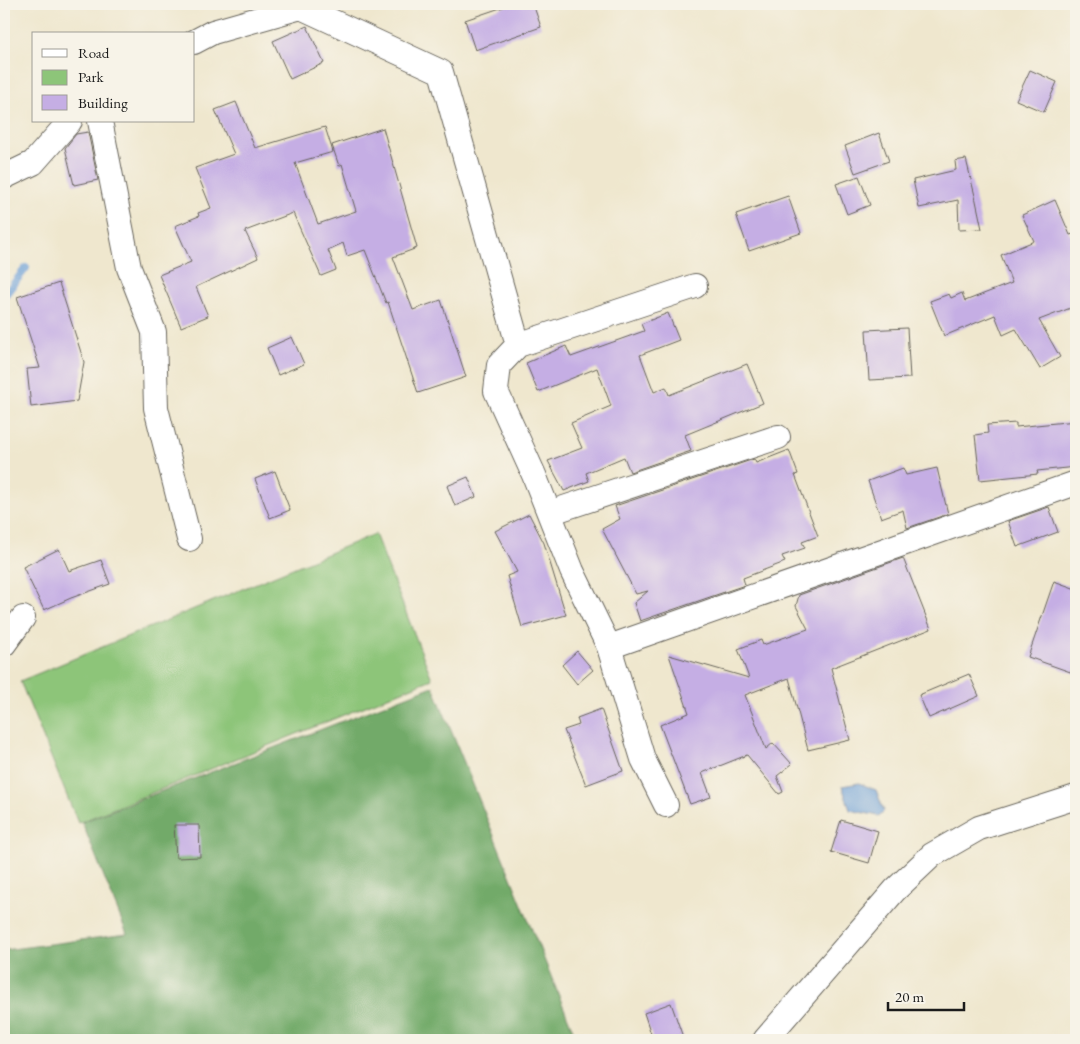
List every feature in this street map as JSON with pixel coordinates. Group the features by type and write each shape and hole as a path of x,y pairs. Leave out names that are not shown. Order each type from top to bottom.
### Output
{"street":[{"path":"195,41 213,32 301,7 441,72 518,345"},
{"path":"4,177 33,163 69,122"},
{"path":"100,122 129,268 154,332 156,408 189,539"},
{"path":"666,804 643,759 609,647 572,572 496,391 499,364 518,345 695,286"},
{"path":"548,513 778,437"},
{"path":"609,647 1076,483"},
{"path":"4,644 23,618"},
{"path":"765,1040 895,890 932,854 979,828 1076,797"}],"green space":[{"path":"375,534 432,679 78,823 20,681"},
{"path":"433,686 577,1040 4,1040 4,950 127,934 82,822"}],"water":[{"path":"859,783 876,790 884,811 879,816 850,810 842,786"}],"building":[{"path":"512,4 533,4 541,27 475,50 465,20"},
{"path":"307,26 324,63 290,79 273,41"},
{"path":"1030,70 1057,82 1044,112 1016,100"},
{"path":"236,102 255,148 325,127 333,152 295,163 318,224 356,211 342,164 339,166 332,145 383,128 417,248 393,257 413,310 441,300 466,377 418,393 388,302 386,303 365,250 347,256 343,243 328,250 336,270 321,276 293,213 245,231 258,258 196,287 208,316 181,327 159,275 191,262 175,226 199,216 198,213 211,208 195,168 234,154 215,110"},
{"path":"88,132 98,180 74,185 65,148 76,134"},
{"path":"879,133 889,161 855,173 845,146"},
{"path":"966,159 982,229 959,230 958,200 919,208 913,180 956,170 955,161"},
{"path":"859,176 870,205 847,214 836,184"},
{"path":"788,196 801,233 749,251 736,214"},
{"path":"1055,200 1070,235 1076,233 1076,306 1039,320 1060,357 1040,369 1016,329 1003,335 995,315 944,336 930,301 949,294 951,298 962,293 965,301 1012,283 1001,255 1034,241 1022,215"},
{"path":"59,283 84,362 77,401 31,407 27,369 40,368 17,297"},
{"path":"668,313 679,340 640,355 654,392 666,387 669,395 747,364 763,403 685,435 691,451 630,472 624,457 586,473 589,481 564,491 548,461 582,448 571,423 611,406 597,368 538,392 526,363 566,346 571,357 644,331 641,324"},
{"path":"907,328 910,378 869,380 866,330"},
{"path":"292,337 304,364 278,375 267,348"},
{"path":"1076,421 1076,467 1037,471 1038,474 980,480 975,435 988,433 987,425 1016,423 1016,427"},
{"path":"789,450 798,474 795,475 818,536 802,542 805,548 782,556 785,562 743,578 745,585 640,621 634,603 648,591 636,594 602,529 620,519 615,506 754,459 756,463"},
{"path":"903,468 906,475 937,468 948,514 907,528 903,510 881,518 868,481"},
{"path":"275,471 290,510 270,518 255,479"},
{"path":"468,477 476,497 455,506 447,486"},
{"path":"1049,507 1058,532 1017,547 1008,521"},
{"path":"529,514 544,543 566,615 522,627 507,576 517,572 495,531"},
{"path":"59,549 69,571 101,560 110,584 44,610 23,567"},
{"path":"903,558 931,629 831,668 850,740 808,750 789,678 745,695 766,749 773,743 792,764 777,776 783,792 779,794 747,755 702,773 711,797 690,804 660,725 689,713 669,655 749,678 738,649 761,640 763,645 808,629 796,606 799,595"},
{"path":"1054,581 1076,589 1076,674 1028,657"},
{"path":"577,651 593,670 577,684 562,665"},
{"path":"969,674 979,696 929,718 919,695"},
{"path":"601,709 623,771 586,785 564,730 579,725 577,718"},
{"path":"841,820 878,831 869,863 831,852"},
{"path":"174,825 199,825 200,857 176,858"},
{"path":"671,1003 684,1040 653,1040 644,1013"}],"waterway":[{"path":"4,296 26,268"}]}
